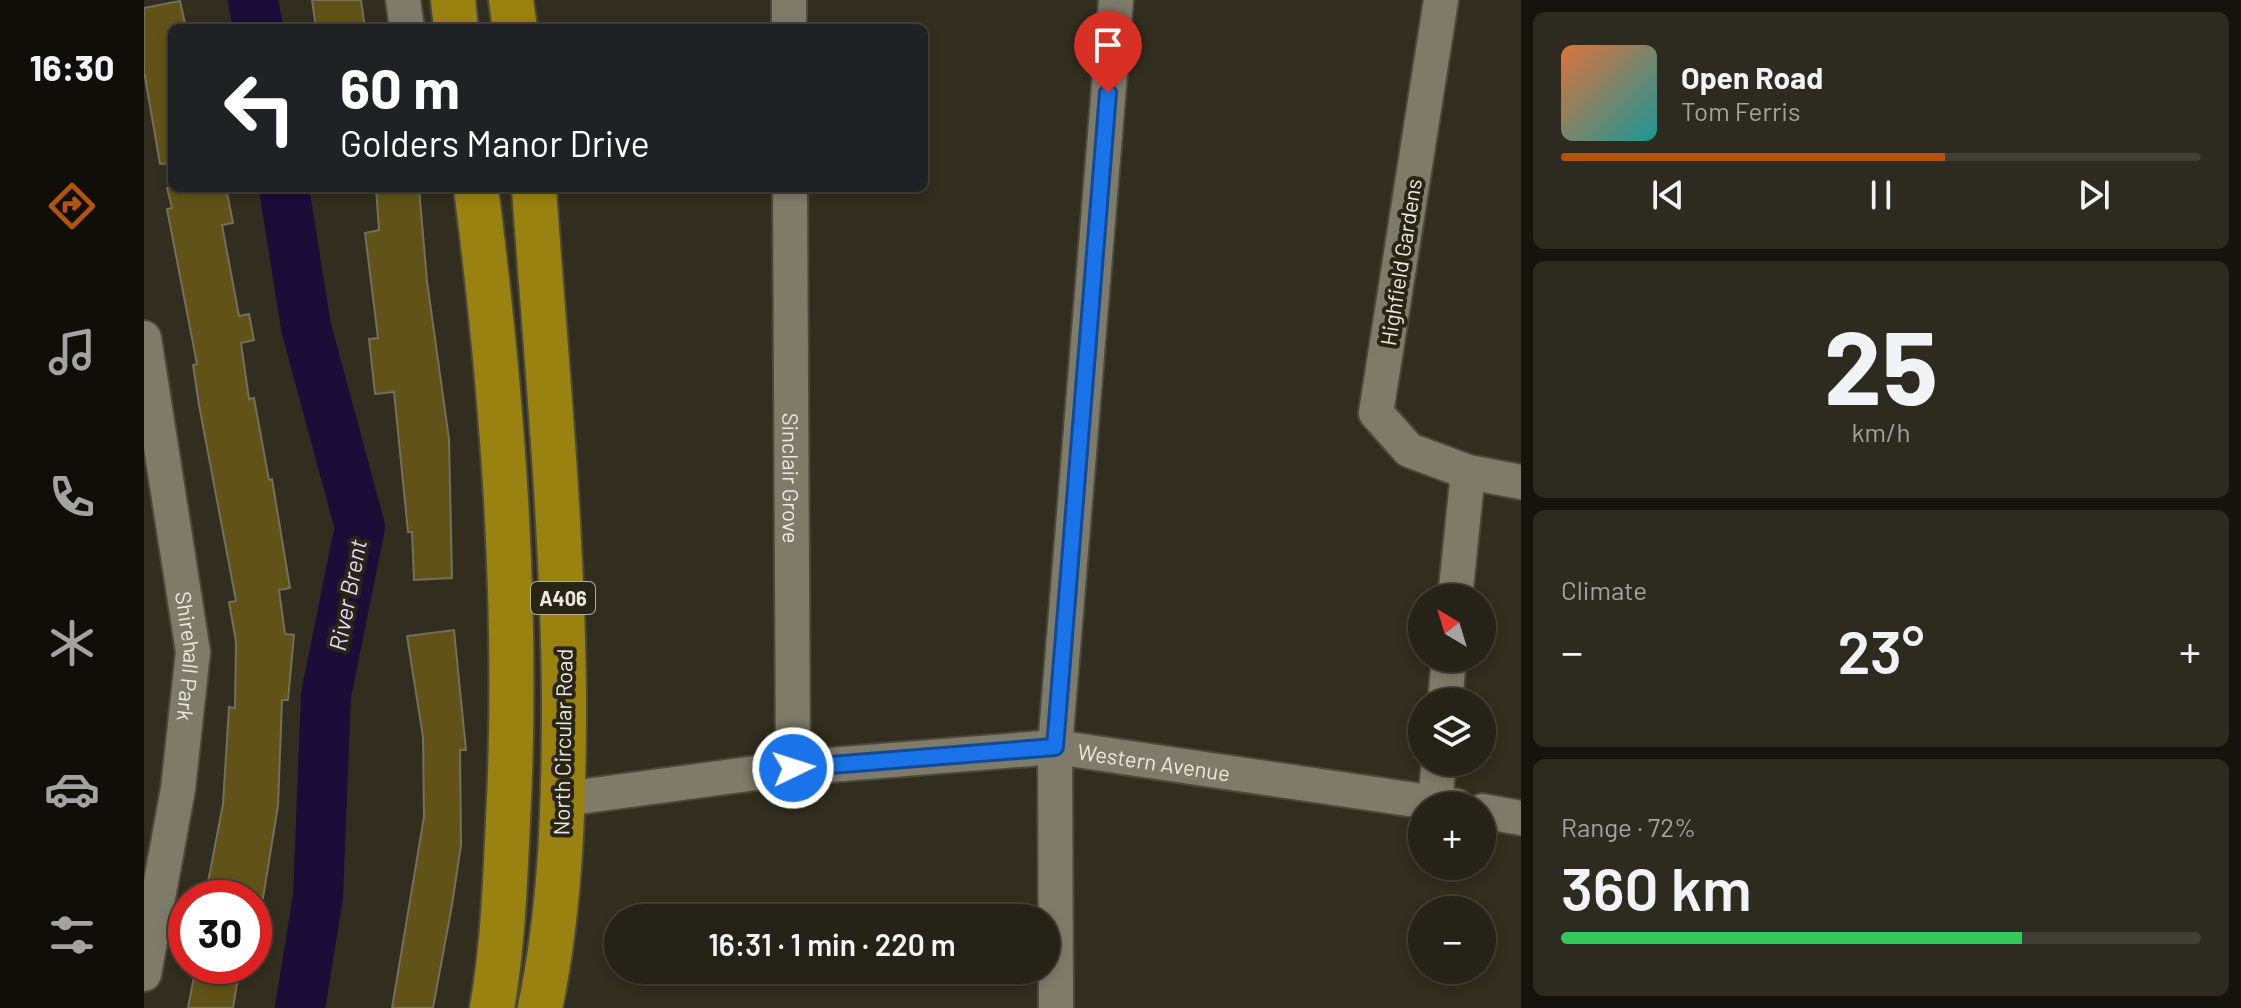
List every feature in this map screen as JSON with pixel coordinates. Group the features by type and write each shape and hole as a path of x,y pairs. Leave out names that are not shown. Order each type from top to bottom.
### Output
{"highway":[{"path":"453,0 456,24"},
{"path":"511,0 514,24"},
{"name":"A406","path":"477,192 495,333 509,567 513,730 501,955 492,1008"},
{"name":"North Circular Road","path":"534,192 563,587 564,799 554,943 540,1008"}],"street":[{"path":"403,0 406,24"},
{"path":"789,0 789,24"},
{"path":"1056,1008 1055,747 1116,0"},
{"name":"Highfield Gardens","path":"1441,0 1376,413 1409,450 1468,472 1521,482"},
{"name":"Sinclair Grove","path":"790,192 793,768"},
{"name":"Shirehall Park","path":"144,338 158,518 193,652 178,789 149,916 144,974"},
{"path":"1456,584 1468,472"},
{"name":"Western Avenue","path":"564,799 793,768 1055,747 1408,799"},
{"path":"1496,814 1521,818"}],"shaded area":[{"path":"244,0 267,0 271,24 247,24"},
{"path":"277,192 299,192 336,402 350,460 370,513 372,543 370,577 343,675 337,714 343,815 338,877 314,1008 284,1008 306,901 312,844 316,788 311,728 313,687 320,651 345,576 342,524 324,466 299,352 290,263"}],"building":[{"path":"312,0 361,0 364,24 315,24"},
{"path":"180,1 185,24 168,24 168,163 160,164 144,71 144,8"},
{"path":"168,192 227,192 233,223 222,225 239,316 249,314 254,340 241,343 249,399 254,398 269,480 272,479 290,588 279,590 285,634 294,635 288,700 282,700 278,806 266,880 208,880 223,804 229,707 235,708 236,642 229,602 236,601 199,405 193,365 197,364 167,209 172,208"},
{"path":"376,192 419,192 427,281 449,439 452,578 414,580 412,532 408,532 394,392 375,394 369,339 378,338 365,233 379,230"},
{"path":"454,630 466,750 460,750 461,845 452,905 433,1008 392,1008 424,817 423,737 407,636"},
{"path":"193,984 237,984 233,1008 188,1008"}],"waterway":[{"name":"River Brent","path":"253,0 257,24"},
{"name":"River Brent","path":"285,192 306,327 360,527 326,695 318,897 300,1008"}],"route":[{"path":"793,768 1055,747 1108,93"}]}
